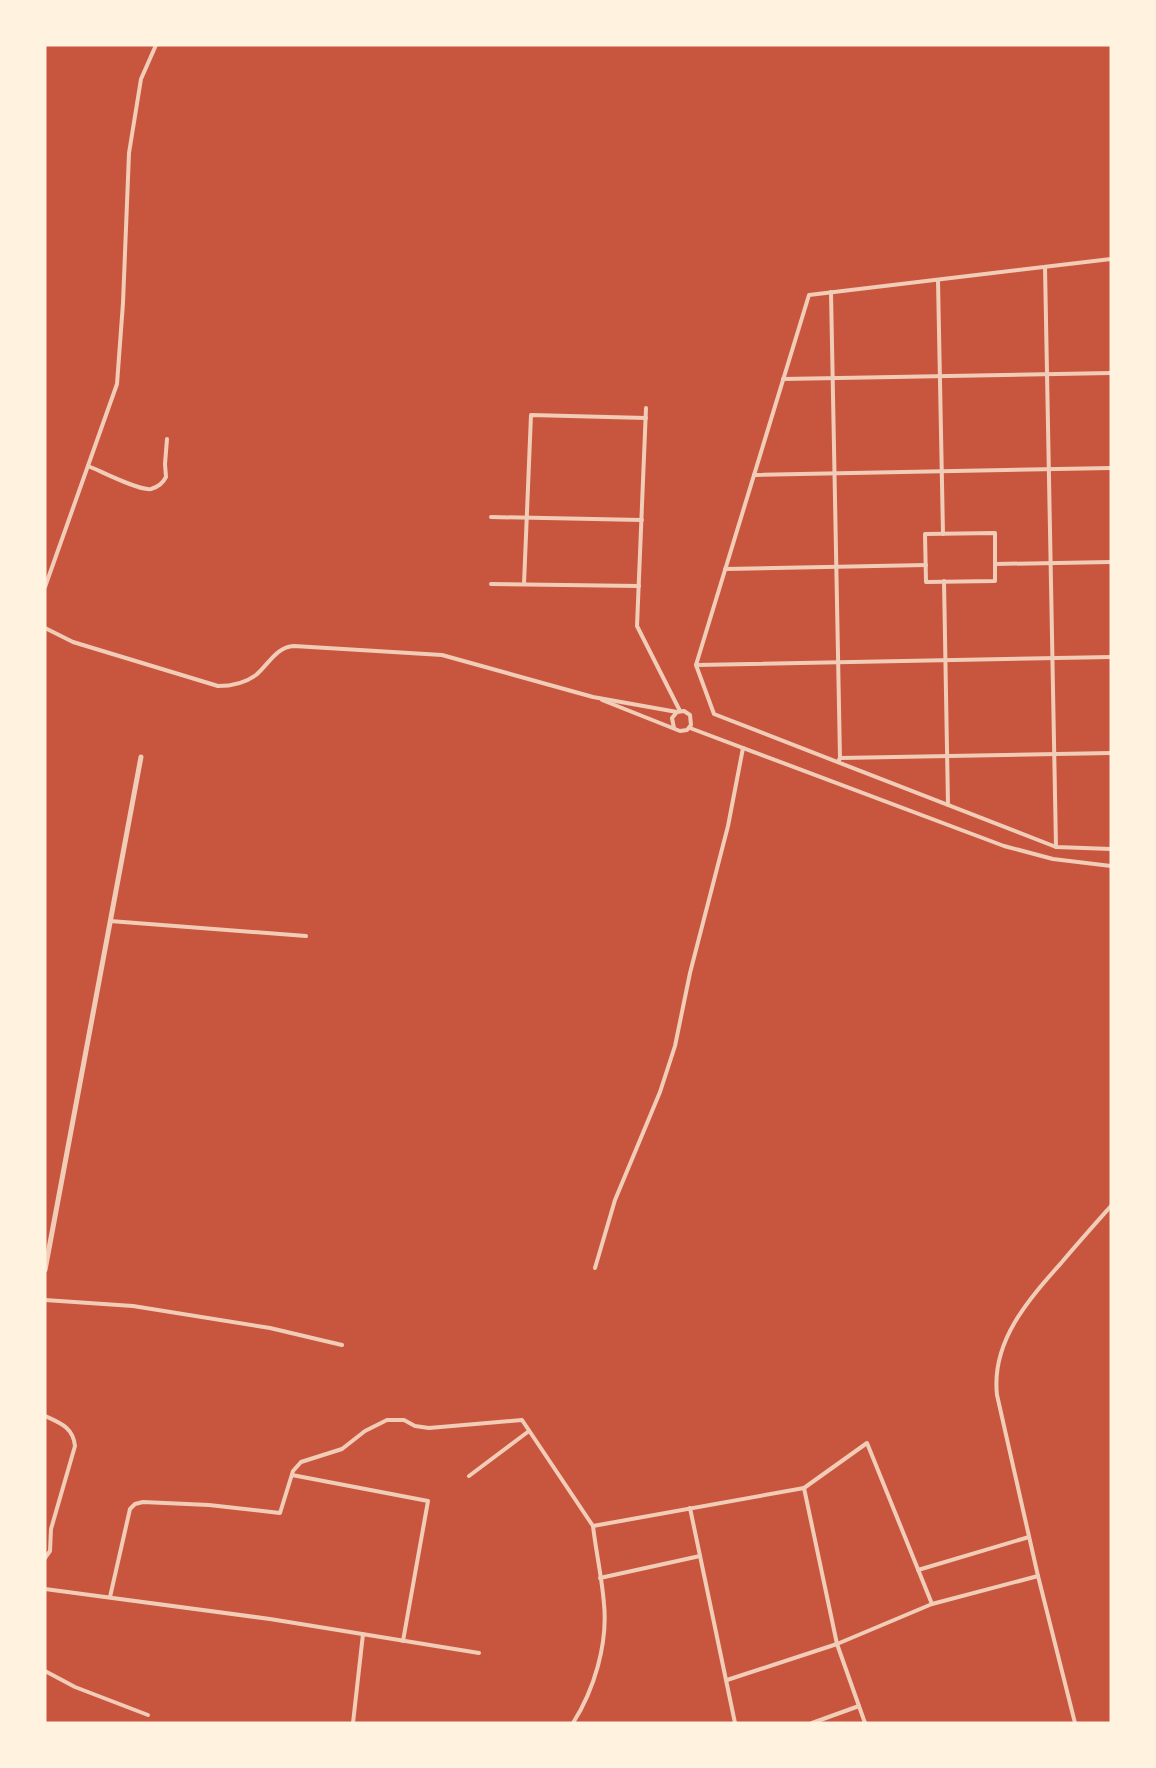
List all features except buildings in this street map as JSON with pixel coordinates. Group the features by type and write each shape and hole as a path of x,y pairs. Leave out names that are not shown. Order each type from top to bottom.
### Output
{"street":[{"path":"45,587 117,384 130,144 141,79 156,45"},
{"path":"1111,259 809,295 696,665 714,714 839,760 1056,847 1111,849"},
{"path":"1045,267 1056,847"},
{"path":"938,280 943,534"},
{"path":"831,292 839,760"},
{"path":"783,379 1111,373"},
{"path":"646,408 637,626 678,712"},
{"path":"524,584 531,415 646,418"},
{"path":"88,466 142,488 156,488 166,477 167,440"},
{"path":"754,475 1111,468"},
{"path":"491,517 642,520"},
{"path":"994,533 995,581 926,582 925,534 943,534 994,533"},
{"path":"995,564 1111,562"},
{"path":"725,569 926,565"},
{"path":"944,581 948,805"},
{"path":"490,584 639,586"},
{"path":"45,628 73,642 218,686 234,685 251,678 279,650 294,646 442,655 593,697 680,731 690,728 1012,848 1053,859 1111,866"},
{"path":"696,665 1111,657"},
{"path":"593,697 687,712 691,718 690,728"},
{"path":"674,728 672,721 678,712"},
{"path":"596,1268 615,1200 660,1092 675,1046 690,973 728,826 743,748"},
{"path":"839,760 1111,753"},
{"path":"45,1270 141,757"},
{"path":"110,921 306,936"},
{"path":"1075,1723 1038,1576 997,1395 997,1366 1011,1329 1027,1302 1111,1206"},
{"path":"45,1300 133,1306 270,1328 342,1345"},
{"path":"45,1416 68,1429 75,1446 51,1529 50,1551 45,1557"},
{"path":"110,1597 130,1509 135,1504 143,1502 209,1505 280,1513 295,1467 301,1462 342,1449 365,1431 392,1419 404,1420 415,1426 429,1428 522,1419 593,1526 604,1604 602,1643 591,1687 573,1723"},
{"path":"469,1476 530,1431"},
{"path":"593,1526 804,1488 867,1443 932,1605"},
{"path":"292,1475 428,1501 403,1641"},
{"path":"804,1488 837,1644 865,1723"},
{"path":"690,1508 735,1723"},
{"path":"918,1570 1029,1537"},
{"path":"600,1578 700,1556"},
{"path":"727,1680 837,1644 932,1605 1038,1576"},
{"path":"45,1588 270,1618 479,1653"},
{"path":"353,1723 363,1634"},
{"path":"45,1671 75,1687 148,1715"},
{"path":"812,1723 859,1706"}]}
